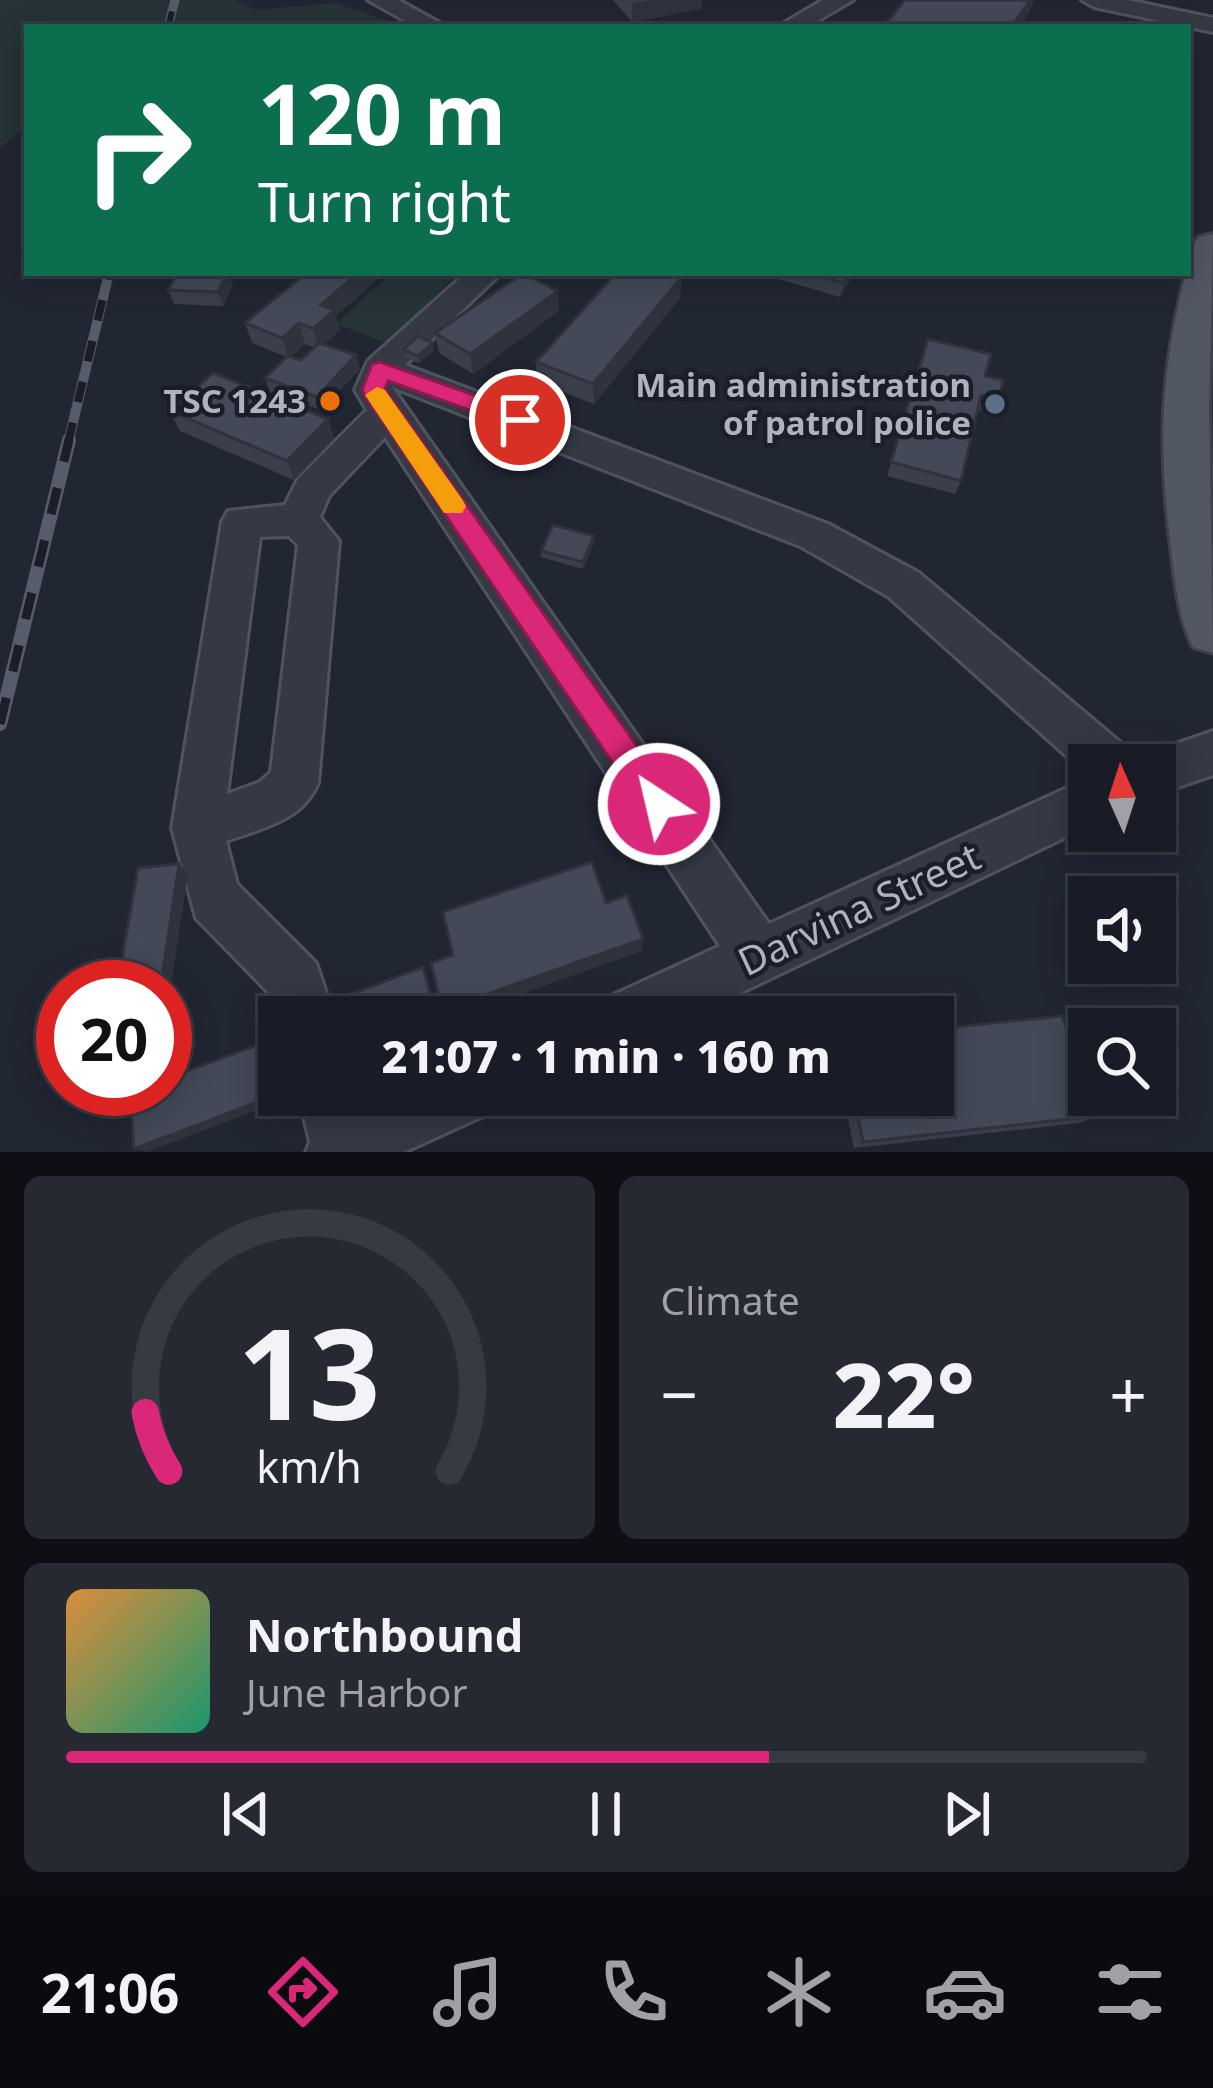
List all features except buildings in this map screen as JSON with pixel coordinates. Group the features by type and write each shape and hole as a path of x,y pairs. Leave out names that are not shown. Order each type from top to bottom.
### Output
{"main road":[{"path":"1213,246 1204,325 1188,401 1192,482 1213,630"}],"street":[{"path":"380,0 429,24"},
{"path":"795,24 841,0"},
{"path":"1094,0 1213,25"},
{"path":"298,520 313,489 384,390 482,276"},
{"path":"384,390 814,535 904,585 1087,744"},
{"path":"384,390 758,955"},
{"path":"197,828 276,800 294,783 319,542 298,520 242,521 197,828 214,899 297,982 301,996"},
{"path":"1176,766 1213,753"},
{"name":"Darvina Street","path":"673,996 1068,812"},
{"path":"335,1132 390,1116"}],"shaded area":[{"path":"0,0 234,0 256,10 335,3 398,24 24,24 24,128 0,148"},
{"path":"388,276 455,276 387,343 336,324"}],"railway":[{"path":"169,24 175,0"},
{"path":"68,443 108,276"},
{"path":"0,724 69,440"}],"slow traffic":[{"path":"377,395 453,506"}],"place":[{"name":"TSC 1243","path":"330,401"},
{"name":"Main administration of patrol police","path":"995,404"}],"route":[{"path":"520,420 380,369 373,390 659,804"}]}
